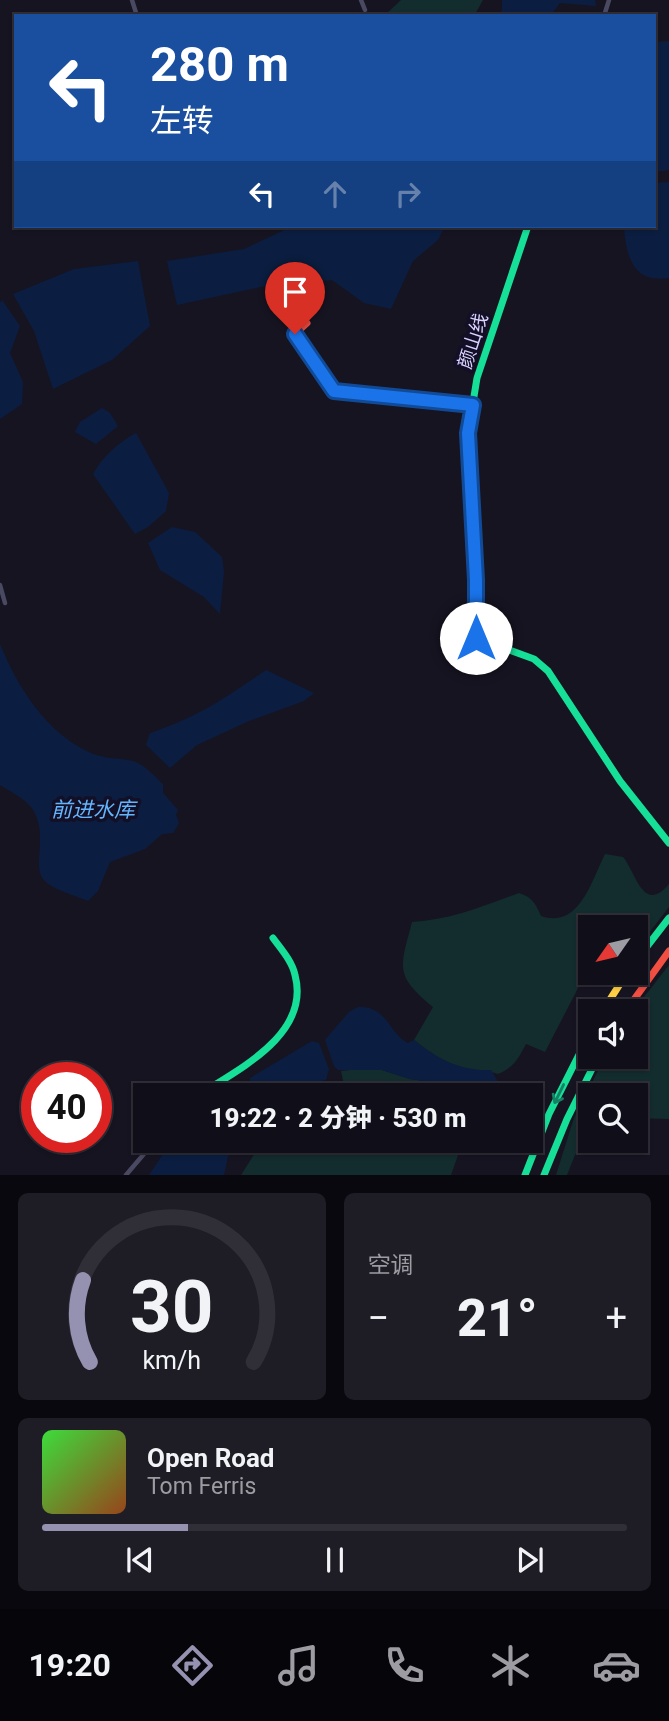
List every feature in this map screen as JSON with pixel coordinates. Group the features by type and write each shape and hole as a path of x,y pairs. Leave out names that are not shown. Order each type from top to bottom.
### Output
{"street":[{"path":"361,0 365,10"},
{"name":"颜山线","path":"527,228 477,378 468,433 476,580 476,638 534,659 548,671 611,768 648,820 669,843"},
{"path":"307,323 295,334 334,391 473,405"},
{"path":"0,585 5,603"},
{"path":"648,945 669,918"},
{"path":"217,1083 260,1056 282,1033 288,1020 298,985 292,966 273,939"},
{"path":"634,999 669,951"},
{"path":"525,1175 549,1114 578,1057"},
{"path":"544,1175 567,1119 592,1069"},
{"path":"126,1175 145,1153"}],"green space":[{"path":"401,0 483,0 475,14 386,14"},
{"path":"605,854 623,857 646,893 653,895 669,884 669,907 648,934 648,915 578,915 580,985 545,1052 526,1044 515,1062 498,1074 450,1063 414,1040 433,1007 412,987 403,970 412,922 453,915 519,893 533,902 541,916 565,916 589,889"},
{"path":"669,965 669,1119 648,1118 648,1083 592,1083 599,1069 648,1069 648,999 642,999"},
{"path":"382,1070 428,1083 344,1083 341,1071"},
{"path":"578,1110 578,1150 567,1175 556,1175"},
{"path":"255,1153 459,1153 451,1175 241,1175"}],"water":[{"path":"502,0 595,0 596,6 560,3 552,14 499,14"},
{"path":"669,41 669,170 656,172 656,42"},
{"path":"669,182 669,278 657,279 640,273 634,267 627,250 624,229 656,228 656,183"},
{"path":"289,228 444,228 438,240 413,261 391,309 364,303 332,280 265,286 177,305 167,261 244,249"},
{"path":"138,261 150,326 112,360 53,389 34,331 13,294 74,269"},
{"path":"2,300 20,326 10,353 23,382 22,404 0,419 0,303"},
{"path":"102,408 110,413 118,426 96,444 75,432 80,422"},
{"path":"136,433 169,493 166,511 148,527 135,534 93,474 112,450"},
{"path":"172,527 195,532 222,557 224,572 220,614 204,597 160,570 148,543"},
{"name":"前进水库","path":"0,644 15,677 35,708 60,734 91,753 141,765 163,784 163,793 178,810 176,815 179,823 173,833 162,834 145,849 110,862 98,891 88,901 44,880 39,866 40,837 36,816 31,807 0,785"},
{"path":"266,670 314,693 304,701 249,721 197,745 170,768 146,745 150,733 197,713"},
{"path":"358,1007 376,1011 401,1039 408,1043 414,1040 431,1053 459,1066 491,1070 496,1083 428,1083 382,1070 338,1070 325,1040 349,1012"},
{"path":"312,1041 319,1043 329,1069 326,1080 310,1083 250,1083 250,1078"},
{"path":"164,1153 230,1153 224,1175 149,1175"}],"traffic: fast":[{"path":"527,228 477,378 468,433 476,580 476,638 534,659 548,671 620,781 669,843"},
{"path":"648,945 669,918"},
{"path":"218,1083 267,1048 282,1033 292,1016 297,996 294,970 273,938"},
{"path":"525,1175 549,1114 578,1057"},
{"path":"544,1175 567,1119 592,1069"}],"traffic: slow":[{"path":"610,999 619,985"}],"traffic: jam":[{"path":"307,323 295,334 334,391 473,406"},
{"path":"634,999 669,951"}],"route":[{"path":"295,334 334,391 473,405 468,433 476,580 476,638"}]}
